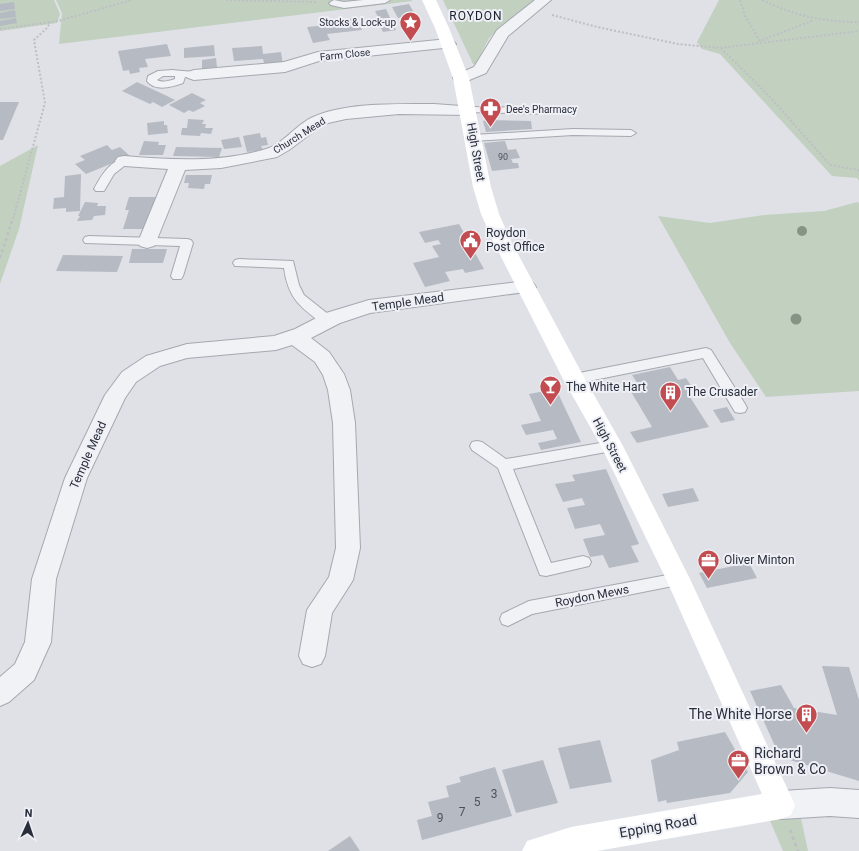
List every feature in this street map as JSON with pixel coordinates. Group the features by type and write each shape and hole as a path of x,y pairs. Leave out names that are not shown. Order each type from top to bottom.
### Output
{"main road":[{"name":"High Street","path":"429,0 462,78 482,187 490,214 502,241 574,379 612,446 678,579 782,806"},
{"name":"Epping Road","path":"536,851 571,841 782,806"}],"street":[{"path":"462,78 480,70 502,33 544,0"},
{"name":"Farm Close","path":"188,74 285,67 318,57 448,44"},
{"name":"Church Mead","path":"124,161 178,166 222,164 275,152 292,141 310,126 328,117 406,109 468,110"},
{"path":"147,242 178,166"},
{"name":"Temple Mead","path":"0,694 25,672 38,642 44,580 76,478 116,395 130,377 153,361 187,351 276,343 295,337 328,321 369,307 526,287"},
{"path":"295,337 322,357 333,374 338,390 344,423 348,548 341,580 320,610 312,656"},
{"path":"782,806 830,802 859,804"}],"lane":[{"path":"334,3 344,5 385,0"},
{"path":"468,110 548,111"},
{"path":"473,138 572,132 631,133"},
{"path":"100,189 109,172 124,161"},
{"path":"89,240 187,243 177,276"},
{"path":"239,263 289,264 294,292 302,302 328,321"},
{"path":"574,379 706,353 740,408"},
{"path":"478,446 504,465 546,570 583,562"},
{"path":"504,465 612,446"},
{"name":"Roydon Mews","path":"508,619 530,608 678,579"}],"path":[{"path":"0,29 50,22 76,16 107,5 132,0"},
{"path":"226,0 334,3"},
{"path":"740,0 745,16 760,41"},
{"path":"762,0 793,15 814,20 859,22"},
{"path":"532,10 597,27 678,44 720,48 760,41 859,31"},
{"path":"760,41 814,20"},
{"path":"0,258 10,229 45,103 34,40 48,28 50,22"},
{"path":"720,48 771,98 830,165 859,171"}],"green space":[{"path":"0,0 54,0 60,14 57,23 0,31"},
{"path":"56,0 412,1 59,44 62,13"},
{"path":"443,0 537,0 503,24 489,38 476,64 473,64"},
{"path":"719,0 859,0 859,181 857,178 832,176 720,54 702,49 697,42"},
{"path":"38,145 19,229 0,284 0,166"},
{"path":"857,202 859,203 859,391 766,397 730,343 658,216 710,223 764,215 824,211"},
{"path":"800,814 808,851 783,851 768,816"}],"building":[{"path":"14,2 15,9 0,11 0,4"},
{"path":"409,4 417,18 404,20 402,17 398,18 392,7"},
{"path":"386,9 390,18 379,19 375,11"},
{"path":"15,10 16,17 0,19 0,13"},
{"path":"16,18 17,23 0,26 0,21"},
{"path":"357,18 362,30 327,34 330,40 313,43 307,27 319,26 318,23"},
{"path":"392,22 396,30 383,32 379,24"},
{"path":"167,44 171,56 145,59 148,67 139,68 140,72 130,74 129,70 123,71 118,51"},
{"path":"214,45 215,56 184,58 184,48"},
{"path":"262,46 263,54 281,52 283,65 265,67 263,59 234,61 232,48"},
{"path":"216,58 217,67 202,69 202,60"},
{"path":"137,82 175,100 162,107 153,102 150,104 122,91"},
{"path":"192,93 206,100 200,103 205,106 193,112 189,110 184,113 169,105"},
{"path":"0,102 19,102 3,140 0,140"},
{"path":"188,119 204,120 202,124 206,124 205,128 213,128 211,134 201,133 200,136 181,135 182,128 187,128"},
{"path":"164,121 164,125 167,125 168,133 148,135 147,123"},
{"path":"483,121 531,121 532,129 486,132"},
{"path":"260,133 261,138 266,137 268,145 261,146 263,150 247,152 243,136"},
{"path":"239,137 242,147 224,149 221,140"},
{"path":"144,141 159,142 158,145 166,145 163,155 139,155"},
{"path":"505,141 508,150 516,149 520,158 511,159 513,163 518,163 519,168 492,171 484,143"},
{"path":"107,145 112,150 120,147 130,156 86,174 75,164 85,160 80,156"},
{"path":"176,147 222,148 219,157 173,156"},
{"path":"81,174 80,211 66,212 66,208 53,209 54,198 64,197 65,176"},
{"path":"186,175 212,175 210,184 205,184 204,189 188,188 189,183 184,183"},
{"path":"129,197 158,197 154,210 150,210 145,229 123,229 129,210 125,210"},
{"path":"85,202 98,203 97,206 106,206 105,215 94,216 92,220 77,221"},
{"path":"459,224 484,269 465,273 463,269 445,272 450,281 425,287 413,263 439,257 432,246 441,244 438,240 425,243 419,232"},
{"path":"132,249 167,249 163,263 129,263"},
{"path":"63,255 123,256 117,272 56,271"},
{"name":"The Crusader","path":"670,367 678,380 686,378 697,395 690,397 709,427 637,443 630,432 652,427 630,390 640,387 632,375"},
{"name":"The White Hart","path":"556,389 581,442 541,450 538,443 557,439 553,430 526,435 521,425 541,421 529,394"},
{"path":"727,407 735,420 721,423 713,410"},
{"path":"606,469 639,544 631,546 639,562 609,568 603,555 590,557 583,539 605,535 600,524 575,529 567,508 585,505 582,498 563,502 555,484 575,481 572,475"},
{"path":"693,488 699,501 668,507 662,494"},
{"path":"749,563 757,578 707,588 699,573"},
{"name":"The White Horse","path":"822,666 849,667 859,700 859,781 780,757 750,691 781,685 794,708 837,715"},
{"path":"725,732 748,772 730,793 667,803 666,800 658,802 651,760 679,750 677,742"},
{"path":"600,740 612,782 570,789 558,748"},
{"path":"543,760 558,803 516,813 502,770"},
{"path":"495,767 512,816 422,840 417,820 432,816 428,802 449,797 446,786 461,782 459,777"},
{"path":"350,836 360,851 328,851"}],"place":[{"name":"Stocks & Lock-up","path":"411,42"},
{"name":"Dee's Pharmacy","path":"490,128"},
{"name":"Roydon Post Office","path":"471,260"},
{"name":"The White Hart","path":"550,406"},
{"name":"The Crusader","path":"671,412"},
{"name":"Oliver Minton","path":"708,580"},
{"name":"The White Horse","path":"807,734"},
{"name":"Richard Brown & Co","path":"738,780"}],"district":[{"name":"ROYDON","path":"476,16"}]}
